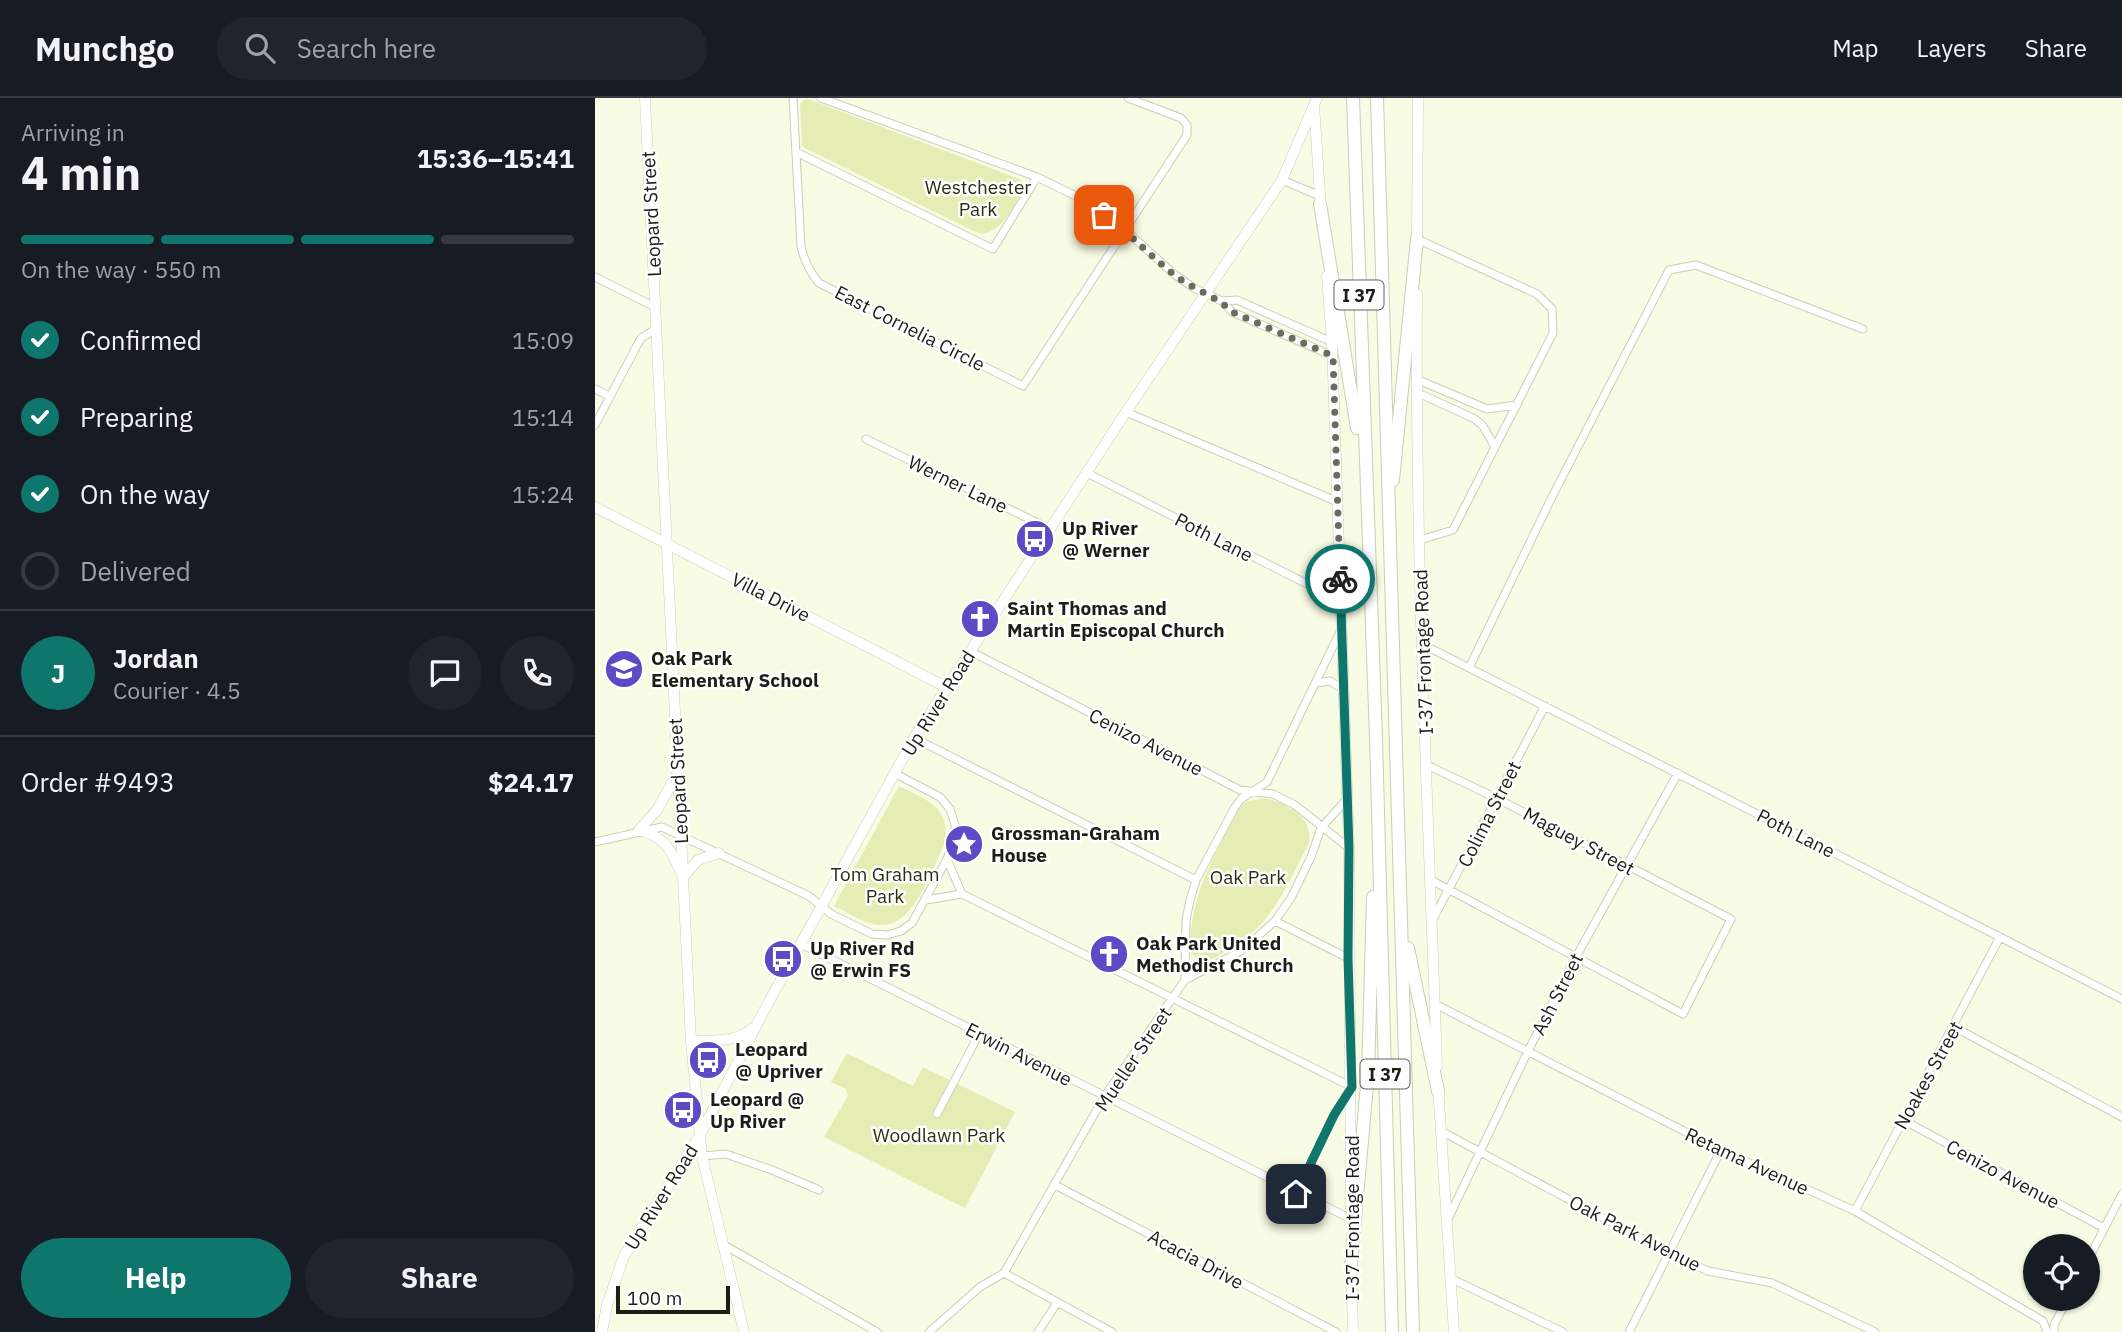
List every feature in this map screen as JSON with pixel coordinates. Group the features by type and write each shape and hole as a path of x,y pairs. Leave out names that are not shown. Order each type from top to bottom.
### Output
{"highway":[{"name":"I 37","path":"1377,98 1413,1332"},
{"name":"I 37","path":"1353,105 1379,817 1392,1332"},
{"path":"1320,200 1366,479"},
{"path":"1389,505 1396,466 1417,239"},
{"path":"1351,1264 1368,1074 1373,849 1379,817"},
{"path":"1400,913 1438,1091"}],"main road":[{"name":"Leopard Street","path":"645,98 691,1041 702,1156 744,1332"},
{"name":"I-37 Frontage Road","path":"1418,98 1416,392 1422,644 1438,1091 1454,1332"},
{"name":"I-37 Frontage Road","path":"1315,100 1333,356 1349,848 1353,1332"},
{"name":"Up River Road","path":"602,1332 607,1305 624,1255 700,1135 821,906 914,738 1126,412 1282,180 1315,100"},
{"name":"Villa Drive","path":"595,507 946,687"},
{"path":"677,773 657,810 639,830 664,841 683,877 698,860 719,853"},
{"path":"691,1041 731,1039 745,1035 758,1023"}],"street":[{"path":"793,98 796,152 993,249 1037,177"},
{"path":"821,98 1037,177 1084,200 1124,229 1174,274 1221,301 1232,312 1333,356"},
{"path":"1124,229 1187,135 1187,125 1181,118 1128,98"},
{"name":"East Cornelia Circle","path":"796,152 801,246 804,261 819,282 1023,386 1124,229"},
{"path":"1282,180 1320,200"},
{"path":"1417,239 1537,294 1552,309 1553,333 1453,530 1420,540"},
{"path":"1469,667 1552,497 1669,270 1696,265 1863,329"},
{"path":"595,277 655,307"},
{"path":"1221,301 1237,300 1332,342"},
{"path":"595,425 641,338 656,330"},
{"path":"1416,379 1493,409 1517,405"},
{"path":"595,389 609,396"},
{"path":"1416,392 1466,414 1483,426 1495,447"},
{"path":"1466,414 1471,402"},
{"path":"1126,412 1338,502"},
{"name":"Werner Lane","path":"866,439 1050,529"},
{"name":"Poth Lane","path":"1087,473 1341,601"},
{"path":"1341,630 1267,782 1241,799 1235,807 1196,880 1186,920 1185,980 1241,951 1275,921 1301,877 1321,828 1347,799"},
{"name":"Poth Lane","path":"1422,644 2122,999"},
{"name":"Cenizo Avenue","path":"970,651 1240,790 1273,794 1295,805 1349,848"},
{"path":"1316,682 1330,681 1344,690"},
{"name":"Colima Street","path":"1432,922 1545,706"},
{"path":"914,738 1196,880"},
{"name":"Maguey Street","path":"1427,765 1731,919 1683,1014 1576,957"},
{"path":"595,842 662,827 809,896 831,914 872,934 887,935 901,931 912,923 955,839 955,825 950,809 940,797 894,773"},
{"name":"Ash Street","path":"1447,1219 1576,957 1678,773"},
{"path":"947,859 962,894"},
{"path":"1429,879 1576,957"},
{"path":"926,900 962,894 1352,1087 1334,1115 1296,1194"},
{"path":"1275,921 1348,958"},
{"name":"Noakes Street","path":"1855,1211 2000,937"},
{"name":"Erwin Avenue","path":"801,944 1296,1194 1351,1219"},
{"name":"Mueller Street","path":"929,1332 980,1287 1004,1273 1104,1097 1185,980"},
{"name":"Retama Avenue","path":"1435,1004 1721,1150 1855,1211 2043,1321 2047,1332"},
{"path":"1954,1027 2122,1117"},
{"path":"937,1114 979,1034"},
{"path":"1334,1115 1351,1118"},
{"name":"Cenizo Avenue","path":"1903,1120 2104,1228"},
{"name":"Oak Park Avenue","path":"1441,1131 1669,1254 1708,1271 1772,1283 1875,1332"},
{"path":"1629,1332 1721,1150"},
{"path":"702,1156 726,1154 772,1170 819,1191"},
{"name":"Acacia Drive","path":"1055,1185 1336,1332"},
{"path":"2100,1236 2122,1194"},
{"path":"724,1245 877,1332"},
{"path":"1004,1273 1112,1332"},
{"path":"1452,1279 1563,1332"},
{"path":"1038,1332 1056,1303"},
{"path":"2054,1332 2062,1311"}],"green space":[{"name":"Westchester Park","path":"808,99 1019,179 1025,184 1024,189 1000,224 988,233 980,234 805,148 802,145 800,104"},
{"name":"Tom Graham Park","path":"899,786 927,800 940,813 946,831 945,843 928,881 912,907 903,917 880,925 862,920 834,906"},
{"name":"Oak Park","path":"1264,798 1290,808 1303,819 1308,827 1308,845 1284,892 1254,931 1212,959 1199,961 1190,952 1191,931 1205,877 1239,809 1246,802"},
{"name":"Woodlawn Park","path":"847,1053 913,1086 923,1067 1015,1112 965,1208 824,1137 848,1096 846,1089 831,1082"}],"way so far":[{"path":"1104,215 1124,229 1174,274 1194,288 1221,301 1232,312 1333,356 1340,579"}],"place":[{"name":"Up River @ Werner","path":"1035,539"},
{"name":"Saint Thomas and Martin Episcopal Church","path":"980,619"},
{"name":"Oak Park Elementary School","path":"624,669"},
{"name":"Grossman-Graham House","path":"964,844"},
{"name":"Oak Park United Methodist Church","path":"1109,954"},
{"name":"Up River Rd @ Erwin FS","path":"783,959"},
{"name":"Leopard @ Upriver","path":"708,1060"},
{"name":"Leopard @ Up River","path":"683,1110"}],"route":[{"path":"1296,1194 1334,1115 1352,1087 1348,958 1349,848 1340,579"}]}
